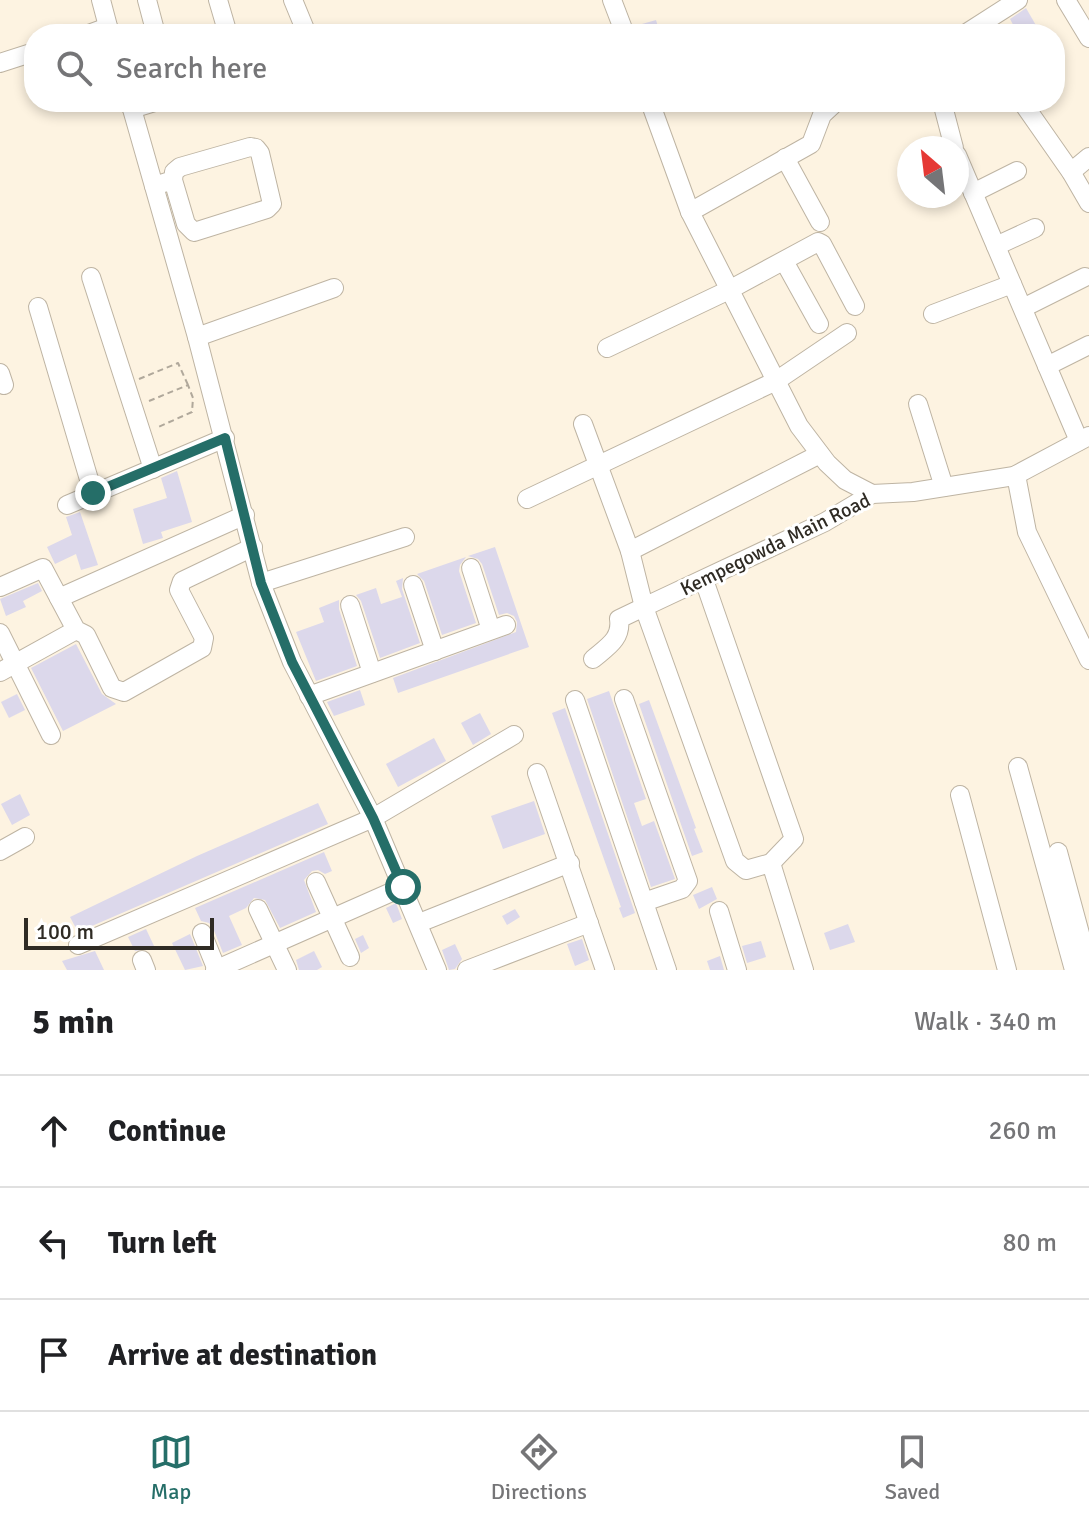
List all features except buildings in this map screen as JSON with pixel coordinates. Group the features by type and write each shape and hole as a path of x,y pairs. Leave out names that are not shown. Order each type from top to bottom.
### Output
{"street":[{"path":"101,0 107,24"},
{"path":"147,0 153,24"},
{"path":"218,0 225,24"},
{"path":"293,0 303,24"},
{"path":"612,0 621,24"},
{"path":"981,24 1018,0"},
{"path":"1066,0 1089,38"},
{"path":"0,63 24,55"},
{"path":"133,112 225,438 261,583 292,662 373,818 437,970"},
{"path":"654,112 690,212 799,426 845,480 872,494"},
{"path":"690,212 811,144 825,112"},
{"path":"945,112 951,136"},
{"path":"1029,112 1089,203"},
{"path":"250,147 256,148 260,153 272,204 267,209 194,232 186,224 173,180 174,172 180,167 250,147"},
{"path":"1071,172 1089,157"},
{"path":"785,158 820,222"},
{"path":"973,193 1017,171"},
{"path":"154,186 173,180"},
{"path":"969,184 1047,366 1084,438"},
{"path":"996,246 1035,228"},
{"path":"607,348 729,290 815,243 822,244 855,306"},
{"path":"784,261 819,324"},
{"path":"91,277 153,469"},
{"path":"1023,308 1085,277"},
{"path":"933,314 1012,284"},
{"path":"197,337 334,288"},
{"path":"38,307 93,493"},
{"path":"527,499 776,381 847,333"},
{"path":"1047,366 1089,345"},
{"path":"918,404 944,487"},
{"path":"583,424 630,551 644,607 735,861 746,870 771,863 794,839 704,580"},
{"path":"67,505 225,438"},
{"name":"Kempegowda Main Road","path":"644,607 825,522 872,494 913,492 1016,475 1084,438"},
{"path":"630,551 820,454"},
{"path":"1016,475 1027,532 1088,654"},
{"path":"59,598 245,515"},
{"path":"261,583 405,537"},
{"path":"0,587 43,568 73,625 86,635 112,688 124,692 202,648 204,638 179,590 182,581 253,547"},
{"path":"309,696 499,627 471,568"},
{"path":"413,585 435,651"},
{"path":"350,605 372,673"},
{"path":"593,659 617,638 621,629 619,619 644,607"},
{"path":"6,661 73,625"},
{"path":"0,633 6,661 51,735"},
{"path":"624,699 688,881 682,889 644,902"},
{"path":"575,700 667,970"},
{"path":"78,945 373,818 514,735"},
{"path":"1018,767 1074,970"},
{"path":"537,773 605,970"},
{"path":"960,795 1007,970"},
{"path":"0,851 25,837"},
{"path":"1058,852 1089,967"},
{"path":"419,923 570,863"},
{"path":"771,863 804,970"},
{"path":"316,882 350,957"},
{"path":"202,933 216,970 403,887"},
{"path":"258,909 287,970"},
{"path":"719,911 737,970"},
{"path":"467,970 589,923"}],"path":[{"path":"139,379 178,363 193,398 192,412 154,429"},
{"path":"133,408 188,385"}],"route":[{"path":"93,493 225,438 261,583 292,662 373,818 403,887"}]}
